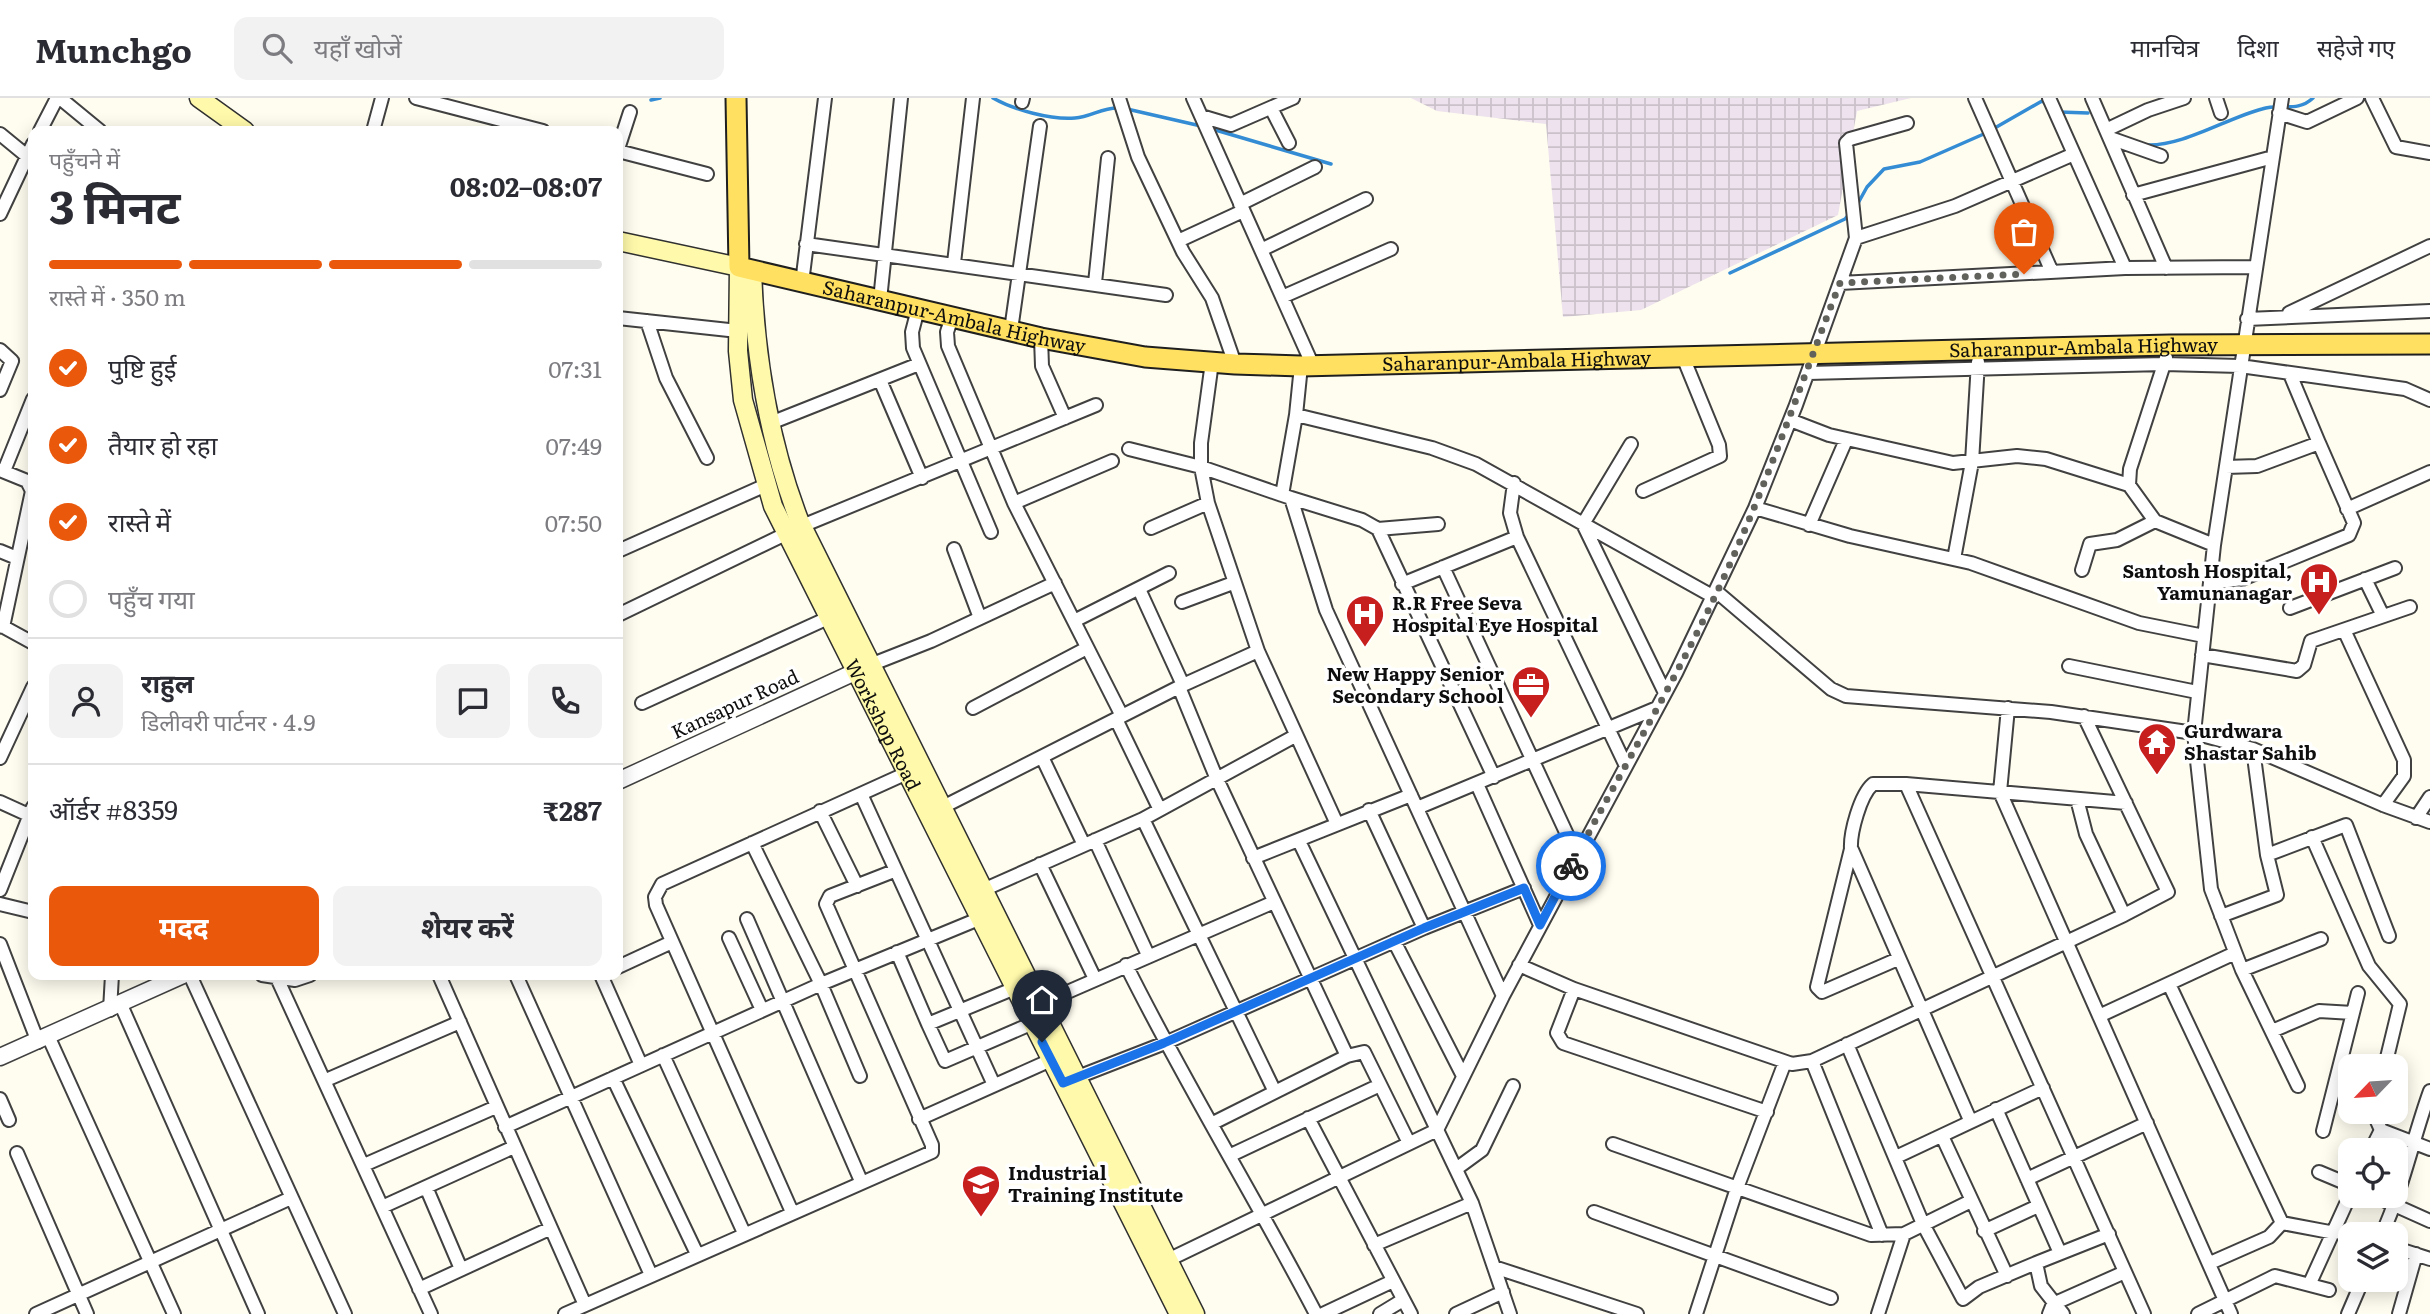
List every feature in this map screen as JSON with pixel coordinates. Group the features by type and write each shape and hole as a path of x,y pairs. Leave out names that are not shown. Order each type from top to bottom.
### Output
{"main road":[{"name":"Workshop Road","path":"736,98 746,269 757,353 768,424 794,531 828,618 863,668 907,773 935,811 983,890 1051,1060 1070,1080 1179,1314"},
{"name":"Workshop Road","path":"748,98 746,269 738,331 743,400 766,485 794,531 935,811 981,918 1022,985"},
{"path":"210,101 239,126"},
{"name":"Saharanpur-Ambala Highway","path":"623,242 1041,338 1145,357 1212,362 1307,366 1815,354 1978,359 2170,345 2430,344"},
{"name":"Workshop Road","path":"1033,1013 1195,1314"}],"street":[{"path":"43,126 59,98 94,126"},
{"path":"374,126 382,98"},
{"path":"416,98 524,126"},
{"path":"802,283 825,98"},
{"path":"880,300 901,98"},
{"path":"954,263 973,98"},
{"path":"1193,98 1282,297 1307,366 1296,415 1286,497 1323,601 1503,996"},
{"path":"1201,118 1231,125 1293,98"},
{"path":"1975,98 2052,272"},
{"path":"2092,98 2166,268"},
{"path":"2108,134 2145,104 2184,98"},
{"path":"2216,98 2221,113"},
{"path":"2298,1086 2242,970 2208,875 2193,733 2212,583 2214,545 2281,106 2307,121 2357,98"},
{"path":"2373,98 2396,148 2430,153"},
{"path":"2050,99 2125,268"},
{"path":"1121,105 1139,157 1178,241 1212,298 1235,363"},
{"path":"1271,107 1289,143"},
{"path":"623,135 631,112"},
{"path":"1168,1260 1437,1130 1462,1074 1716,595 1755,508 1808,373 1856,238 1846,143 1907,123"},
{"path":"1011,330 1040,126"},
{"path":"0,134 28,152"},
{"path":"2108,134 2161,156"},
{"path":"623,151 707,174"},
{"path":"1856,238 1940,211 2074,154"},
{"path":"2133,195 2273,157"},
{"path":"1095,283 1108,158"},
{"path":"0,214 28,160"},
{"path":"1178,241 1315,167"},
{"path":"1261,250 1366,199"},
{"path":"806,244 1166,295"},
{"path":"2282,316 2430,246"},
{"path":"1282,297 1391,249"},
{"path":"1840,283 2125,268 2255,267"},
{"path":"918,309 911,340 991,532"},
{"path":"2247,319 2430,311"},
{"path":"951,317 947,332 948,346 1014,503 1087,648 1159,808"},
{"path":"623,319 738,331"},
{"path":"647,321 666,378 707,458"},
{"path":"1041,338 1042,366 1065,418"},
{"path":"2129,485 2130,470 2170,345"},
{"path":"0,350 12,361 0,390"},
{"path":"1643,491 1720,456 1719,445 1683,357"},
{"path":"1808,373 1978,359 2240,366 2405,389 2430,400"},
{"path":"1954,559 1972,462 1978,359"},
{"path":"1212,362 1201,443 1201,467 1209,503 1233,583 1258,651 1337,824"},
{"path":"768,424 919,364"},
{"path":"2212,583 2242,579 2348,535 2354,523 2290,374"},
{"path":"880,380 922,478"},
{"path":"623,613 794,531 1096,405"},
{"path":"28,410 2,470 28,482"},
{"path":"1296,415 1432,448 1476,464 1514,483 1583,524 1716,595 1831,689 1846,696 2084,716 2193,733 2253,748 2383,805 2430,822"},
{"path":"1790,419 1846,440 1944,462 2031,456 2129,485 2155,521 2214,545"},
{"path":"1809,524 1846,440"},
{"path":"2225,467 2257,466 2319,443"},
{"path":"1583,524 1631,444"},
{"path":"1129,449 1201,467 1363,520 1378,530 1494,777"},
{"path":"1014,503 1112,461"},
{"path":"2347,509 2430,472"},
{"path":"1514,483 1510,513 1517,537 1626,766"},
{"path":"623,549 766,485"},
{"path":"1152,528 1209,503"},
{"path":"1755,508 1954,559 2026,581 2139,623 2204,636"},
{"path":"28,517 1,626 28,640"},
{"path":"2082,570 2090,544 2116,540 2155,521"},
{"path":"1378,530 1438,524"},
{"path":"1583,524 1665,693"},
{"path":"1402,584 1517,537"},
{"path":"954,549 980,618"},
{"path":"0,551 17,558"},
{"path":"1443,567 1577,856"},
{"path":"2290,608 2395,568"},
{"path":"1074,621 1170,573"},
{"path":"2365,579 2383,615"},
{"path":"863,668 1055,583"},
{"path":"1182,602 1233,583"},
{"path":"1139,589 1181,686 1216,777 1347,1056"},
{"path":"2202,655 2297,671 2302,669 2311,641 2345,632 2383,615 2410,607"},
{"path":"642,703 828,618"},
{"path":"2345,632 2404,760 2404,776 2383,805"},
{"path":"974,708 1087,648"},
{"path":"935,811 1181,686 1258,651"},
{"path":"2069,666 2197,692"},
{"name":"Kansapur Road","path":"623,775 863,668"},
{"path":"0,758 28,698"},
{"path":"1417,808 1657,708"},
{"path":"2008,708 2000,792 2231,1314"},
{"path":"1519,965 1574,989 1785,1062 1793,1064 1812,1061 1992,978 2168,892 2084,716"},
{"path":"983,890 1143,819 1295,736"},
{"path":"2221,916 2275,898 2276,887 2267,855 2253,748"},
{"path":"1042,757 1148,955"},
{"path":"792,1212 656,905 657,889 820,811 907,773"},
{"path":"1898,959 1818,991 1816,983 1851,849 1851,840 1868,787 1879,782 1906,783 2126,803"},
{"path":"1906,783 2144,1314"},
{"path":"1477,784 1540,925"},
{"path":"861,794 994,1085"},
{"path":"1253,858 1411,795"},
{"path":"2416,818 2430,797"},
{"path":"2077,799 2086,834 2124,915"},
{"path":"0,802 28,812"},
{"path":"1369,810 1424,928"},
{"path":"820,811 857,886"},
{"path":"1143,819 1202,936 1275,1092"},
{"path":"0,890 28,823"},
{"path":"2267,855 2346,825 2389,936"},
{"path":"2312,837 2369,966 2400,1003 2388,1054"},
{"path":"1299,841 1472,1203 1510,1314"},
{"path":"752,843 821,984 860,1076"},
{"path":"1851,849 1920,1012 1970,1120"},
{"path":"1040,864 1095,979"},
{"path":"565,1314 861,1181 932,1153 932,1146 826,904 830,896 894,871"},
{"path":"1070,1080 1164,1043 1424,928 1465,914 1524,888"},
{"path":"897,952 945,1061 978,1048 1033,1013 1095,979 1148,955 1202,936 1274,902"},
{"path":"0,904 28,911"},
{"path":"505,1127 821,984 981,918"},
{"path":"747,919 861,1181"},
{"path":"729,938 762,1010"},
{"path":"2242,970 2321,939"},
{"path":"1394,942 1462,1074"},
{"path":"623,965 672,943"},
{"path":"0,944 173,1314"},
{"path":"2099,1016 2235,953"},
{"path":"1126,965 1164,1043 1213,1123 1317,1314"},
{"path":"112,980 115,1007 258,1314"},
{"path":"192,980 345,1314"},
{"path":"278,980 431,1314"},
{"path":"441,980 549,1229 585,1305"},
{"path":"518,980 651,1275"},
{"path":"603,980 641,1065"},
{"path":"0,1057 115,1007 158,981"},
{"path":"2169,984 2282,1223"},
{"path":"928,1024 1022,985"},
{"path":"1574,989 1557,1033 1563,1043 1767,1112"},
{"path":"2323,1131 2358,993"},
{"path":"2272,1031 2319,1011 2353,1013"},
{"path":"326,1080 460,1023"},
{"path":"1847,1044 1923,1224 1963,1299"},
{"path":"1213,1123 1347,1056 1364,1052 1409,1143"},
{"path":"663,1055 744,1233"},
{"path":"919,1119 1051,1060"},
{"path":"1812,1061 1882,1236"},
{"path":"1696,1314 1737,1188 1785,1062"},
{"path":"613,1078 697,1254"},
{"path":"1231,1155 1380,1085"},
{"path":"1455,1169 1482,1150 1513,1086"},
{"path":"1896,1157 2043,1088"},
{"path":"2408,1157 2429,1099"},
{"path":"0,1100 9,1120"},
{"path":"364,1165 496,1107"},
{"path":"1996,1109 2060,1253"},
{"path":"1308,1118 1411,1314"},
{"path":"2026,1179 2147,1123"},
{"path":"2378,1124 2381,1130 2430,1149"},
{"path":"2377,1138 2381,1130"},
{"path":"1942,1136 2007,1276"},
{"path":"1613,1144 1862,1233 1882,1236 1904,1234 1971,1201"},
{"path":"382,1207 514,1147"},
{"path":"17,1153 88,1314"},
{"path":"2319,1172 2338,1180"},
{"path":"426,1187 461,1269"},
{"path":"36,1314 77,1293 291,1198"},
{"path":"1374,1245 1472,1203"},
{"path":"1984,1231 2038,1206"},
{"path":"2310,1283 2345,1208"},
{"path":"2400,1208 2430,1221"},
{"path":"1594,1212 1716,1253 1831,1297"},
{"path":"2282,1223 2335,1233"},
{"path":"2210,1263 2269,1237 2282,1223"},
{"path":"419,1289 549,1229"},
{"path":"1878,1314 1904,1234"},
{"path":"1959,1314 1963,1299 1969,1293 2109,1234"},
{"path":"2408,1252 2430,1259"},
{"path":"2399,1314 2416,1254"},
{"path":"2036,1263 2036,1276 2051,1309 2063,1314"},
{"path":"1494,1267 1637,1314"},
{"path":"2051,1309 2125,1272"},
{"path":"2198,1314 2275,1276 2329,1290"},
{"path":"1323,1314 1393,1281"},
{"path":"1456,1314 1503,1292"},
{"path":"2348,1314 2357,1292"},
{"path":"1380,1314 1403,1300"}],"shaded area":[{"path":"1411,98 1911,98 1857,111 1838,215 1641,310 1563,317 1546,124 1437,111"}],"waterway":[{"path":"651,100 660,98"},
{"path":"993,98 1022,110 1065,118 1119,108"},
{"path":"2146,145 2174,141 2248,113 2269,107 2301,105 2313,98"},
{"path":"1993,129 2042,101 2047,104"},
{"path":"1127,109 1201,126"},
{"path":"2059,112 2088,113"},
{"path":"1212,129 1331,164"},
{"path":"1857,205 1867,187 1884,169 1920,162 1986,133"},
{"path":"1730,273 1845,219 1850,213"}],"way so far":[{"path":"1571,866 1676,673 1725,575 1796,405 1840,283 2024,274"}],"place":[{"name":"Santosh Hospital, Yamunanagar","path":"2319,616"},
{"name":"R.R Free Seva Hospital Eye Hospital","path":"1365,648"},
{"name":"New Happy Senior Secondary School","path":"1531,719"},
{"name":"Gurdwara Shastar Sahib","path":"2157,776"},
{"name":"Industrial Training Institute","path":"981,1218"}],"route":[{"path":"1042,1042 1063,1083 1164,1043 1424,928 1465,914 1524,888 1540,925 1571,866"}]}
